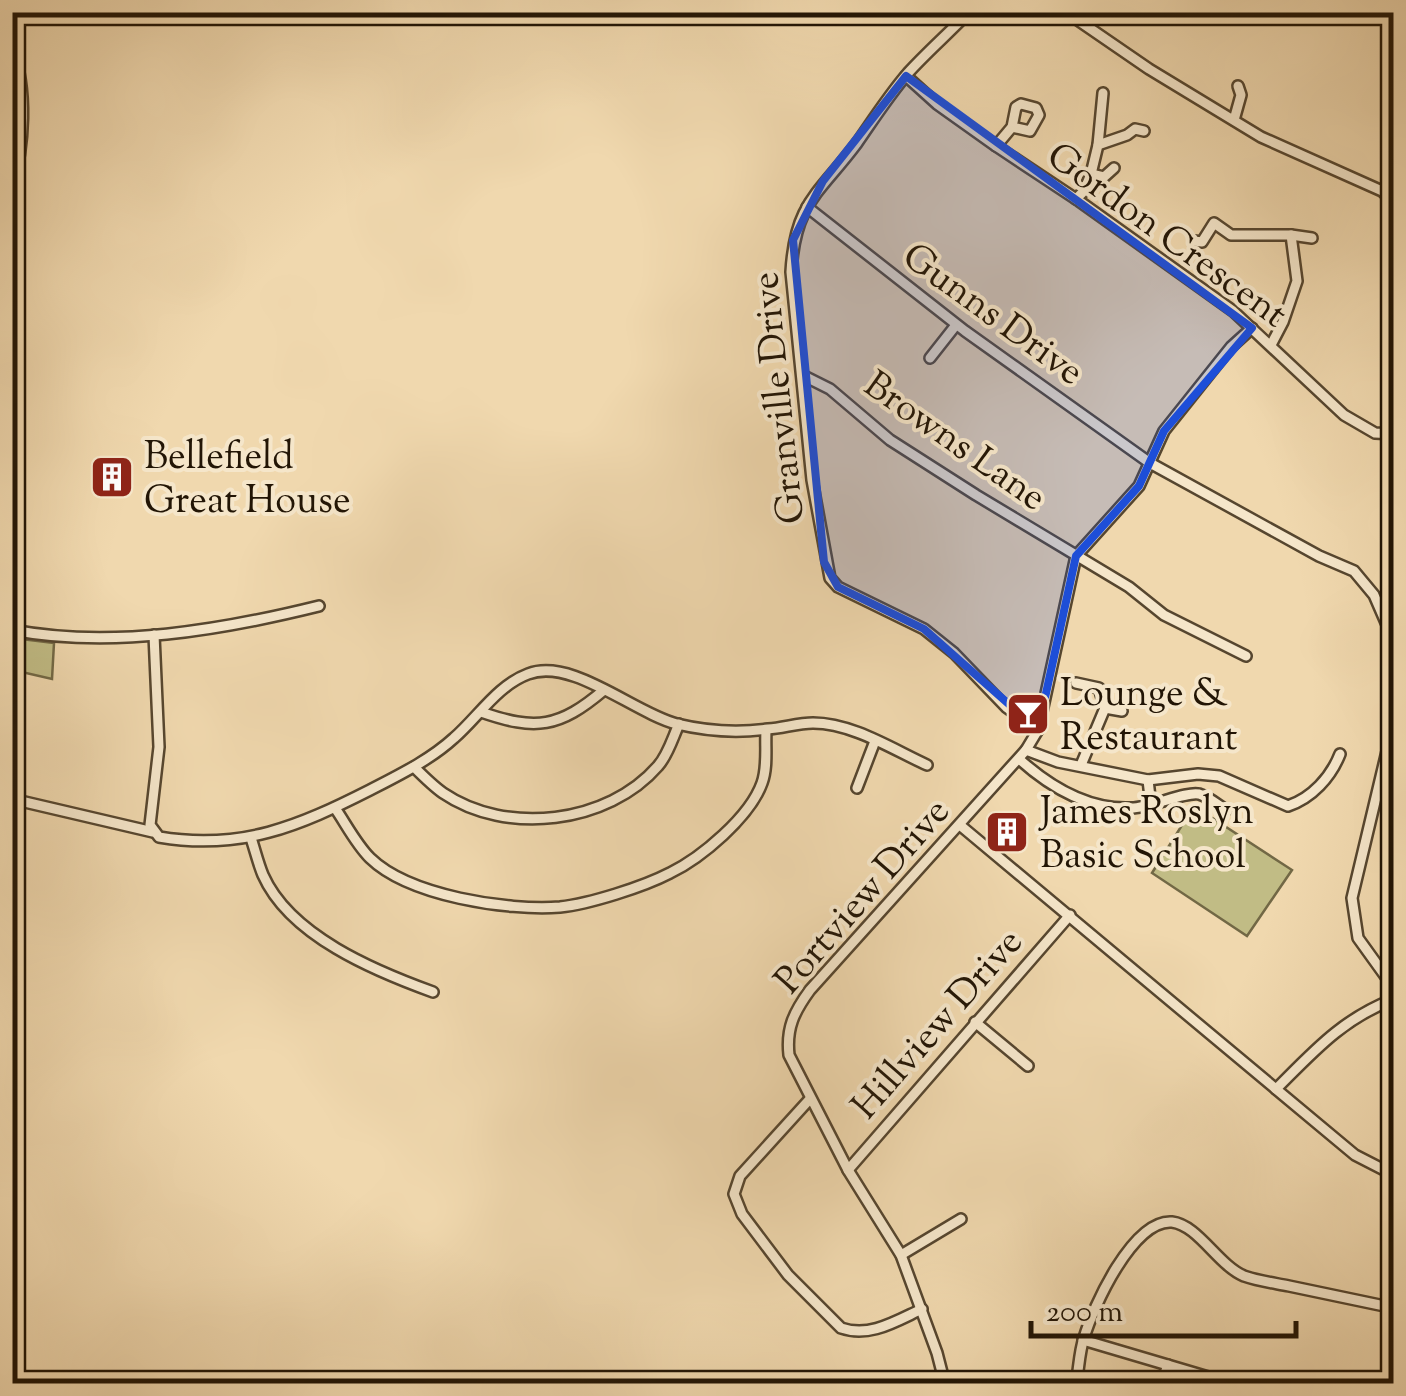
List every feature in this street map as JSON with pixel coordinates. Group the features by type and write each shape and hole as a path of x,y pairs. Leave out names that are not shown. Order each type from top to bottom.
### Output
{"street":[{"name":"Granville Drive","path":"969,12 906,76 807,206 793,240 791,272 812,480 830,578 838,587 924,628 1006,707 1038,730"},
{"path":"1066,12 1149,69 1275,144 1382,192 1394,202"},
{"path":"12,46 20,68 22,112 18,167 12,190"},
{"name":"Gordon Crescent","path":"906,76 937,104 996,146 1194,281 1361,427 1394,434"},
{"path":"1234,120 1241,95 1238,86"},
{"path":"1076,199 1091,174 1103,93"},
{"path":"996,146 1012,127"},
{"path":"1098,145 1135,129 1144,131"},
{"path":"1091,174 1104,176 1114,168"},
{"name":"Gunns Drive","path":"807,206 956,325 1150,463 1319,556 1354,571 1374,595 1394,641"},
{"path":"1194,241 1202,242 1214,223 1231,235 1291,234 1312,238"},
{"path":"1271,346 1284,322 1297,282 1291,234"},
{"path":"930,358 956,325"},
{"path":"1076,556 1140,486 1164,431 1252,328"},
{"name":"Browns Lane","path":"802,374 830,389 913,455 1129,586 1164,614 1246,656"},
{"name":"Portview Drive","path":"945,1384 901,1255 810,1100 790,1055 788,1038 798,1006 961,826 1022,755 1038,730 1076,556"},
{"path":"12,630 44,636 154,634 256,622 319,606"},
{"path":"154,634 159,747 150,825 159,838 251,838 334,808 414,767 452,740 508,685 544,670 560,672 679,724 735,732 812,723 837,726 927,766"},
{"path":"1076,683 1099,688 1105,708 1089,754 1081,765"},
{"path":"481,712 514,723 538,725 560,721 604,690"},
{"path":"1105,708 1122,711"},
{"path":"1394,722 1352,898 1358,938 1394,988"},
{"path":"414,767 443,793 474,808 516,818 555,818 593,808 630,790 660,764 679,724"},
{"path":"334,808 371,859 419,887 466,901 530,908 564,907 670,873 717,840 747,810 762,784 766,730"},
{"path":"858,788 875,741"},
{"path":"1022,755 1148,780 1198,774 1219,776 1288,806 1319,786 1334,771 1340,754"},
{"path":"1022,755 1043,780 1094,804 1113,808 1151,806 1193,794 1226,810"},
{"path":"1148,780 1151,806"},
{"path":"12,800 153,832"},
{"path":"961,826 1355,1155 1394,1175"},
{"path":"251,838 264,876 278,898 320,939 359,962 433,992"},
{"name":"Hillview Drive","path":"848,1170 1070,916"},
{"path":"1276,1089 1338,1028 1371,1007 1394,999"},
{"path":"976,1022 1028,1066"},
{"path":"810,1100 740,1176 734,1194 742,1214 788,1276 841,1328 852,1332 874,1330 922,1310"},
{"path":"901,1255 961,1219"},
{"path":"1076,1384 1083,1340 1129,1248 1157,1225 1172,1222 1203,1241 1222,1264 1246,1276 1394,1308"},
{"path":"1083,1340 1232,1384"},
{"path":"1161,1384 1168,1365"}],"highlighted area":[{"path":"906,76 1252,328 1164,431 1139,486 1076,556 1038,730 924,629 838,587 824,562 793,240 823,181"}],"shaded area":[{"path":"13,638 54,643 52,679 13,670"},
{"path":"1194,806 1292,870 1247,936 1152,873"}],"place":[{"name":"Bellefield Great House","path":"112,477"},
{"name":"Lounge & Restaurant","path":"1028,714"},
{"name":"James Roslyn Basic School","path":"1007,832"}]}
